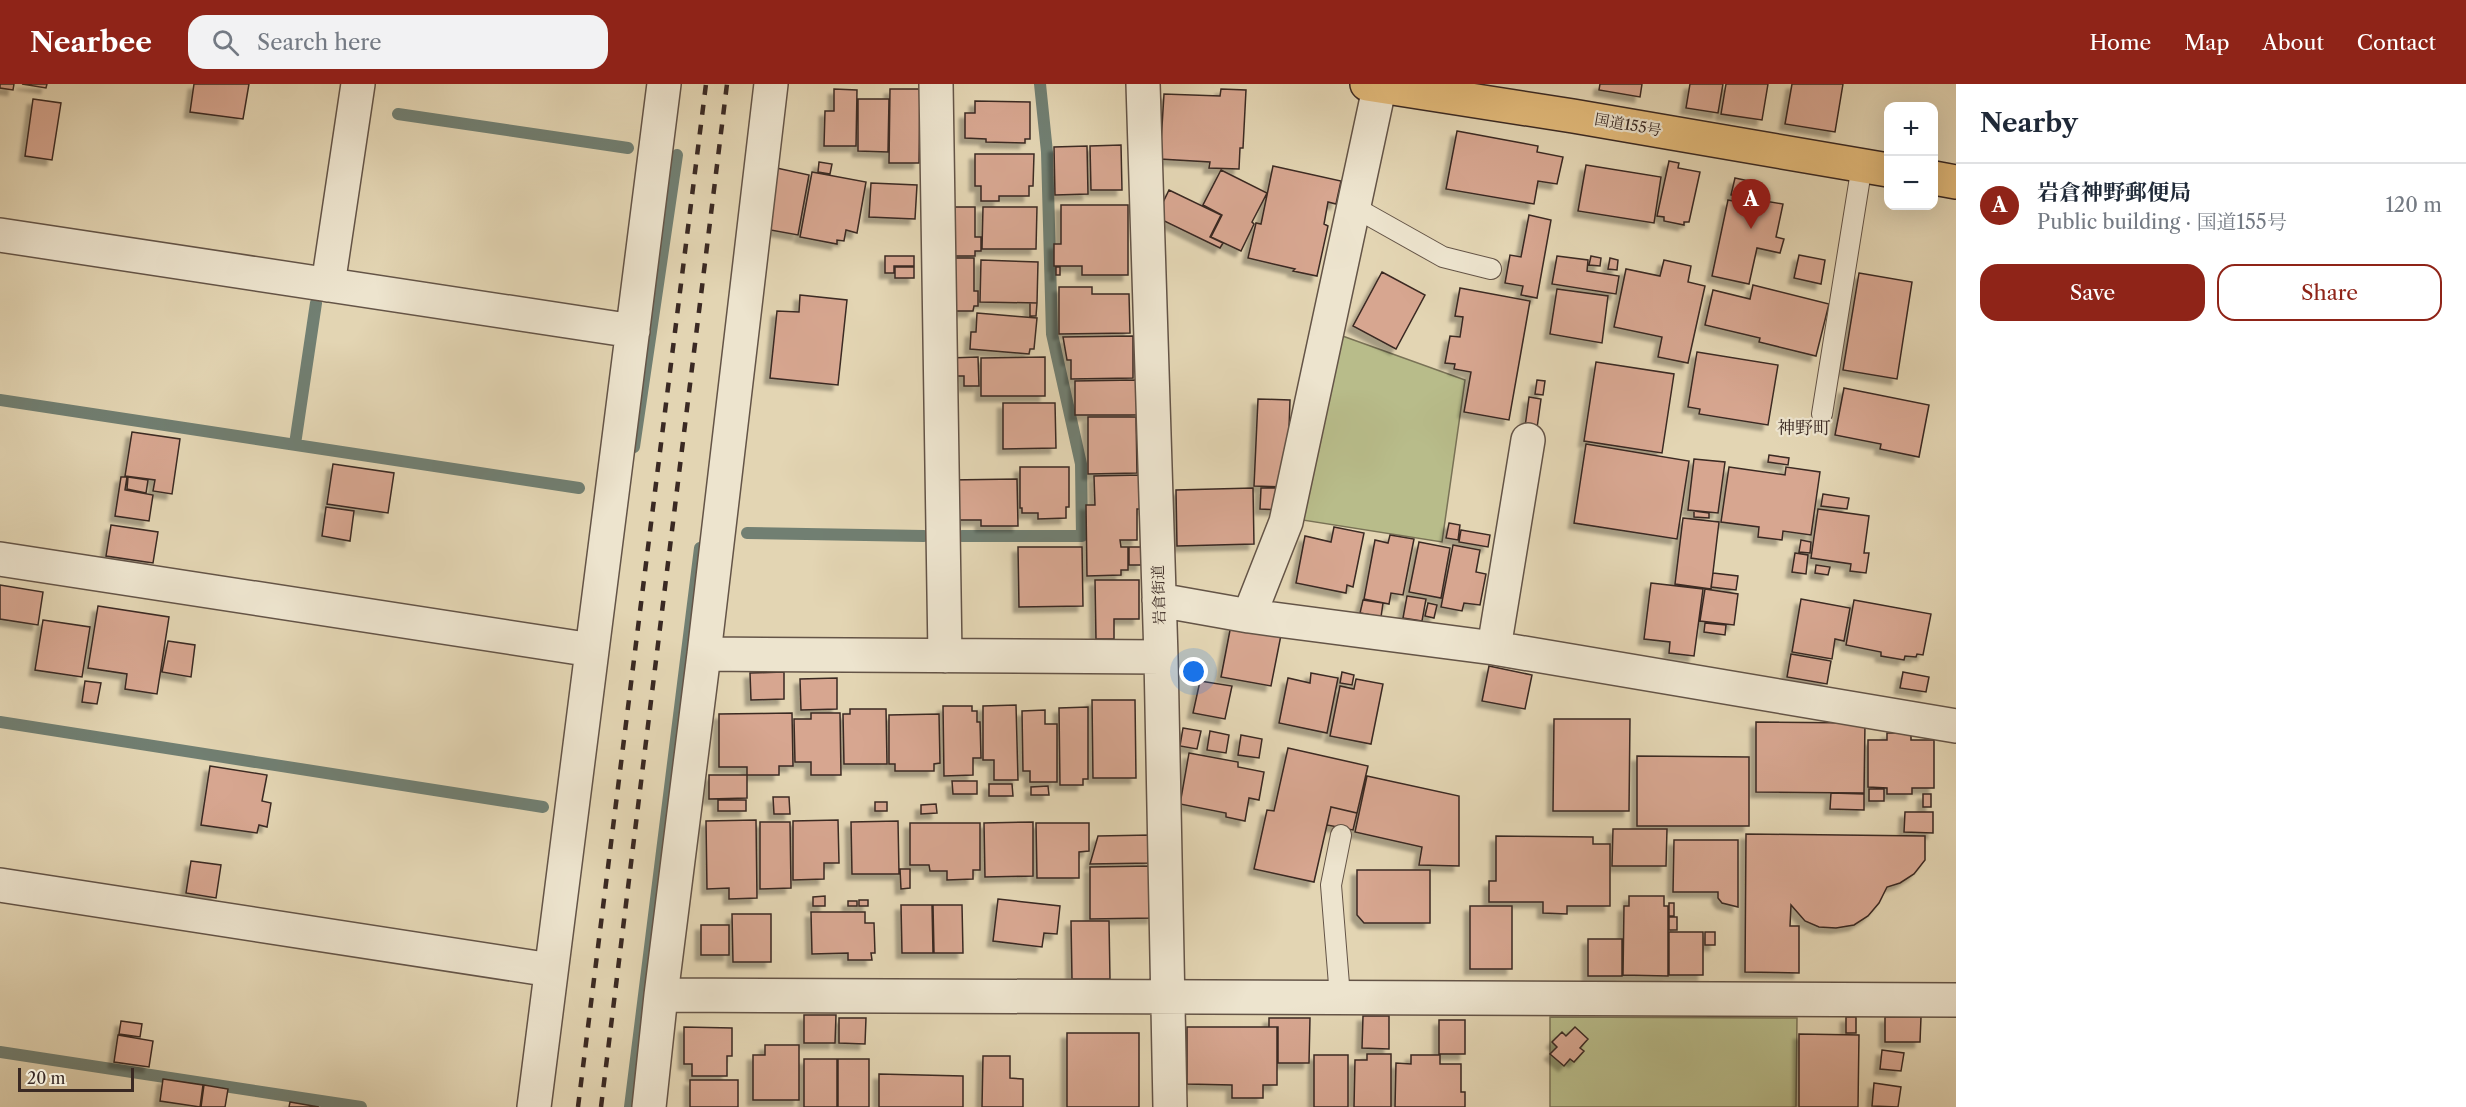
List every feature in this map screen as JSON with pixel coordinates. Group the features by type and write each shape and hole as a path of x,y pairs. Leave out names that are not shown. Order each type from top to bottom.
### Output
{"highway":[{"name":"国道155号","path":"1375,85 1875,167"},
{"path":"1938,179 1956,182"}],"street":[{"path":"328,285 358,84"},
{"path":"534,1107 664,84"},
{"path":"649,1107 771,84"},
{"path":"936,84 945,656"},
{"name":"岩倉街道","path":"1143,84 1161,657 1170,1107"},
{"path":"1249,616 1286,522 1354,207 1375,85"},
{"path":"0,235 633,331"},
{"path":"1494,648 1528,440"},
{"path":"0,559 592,650"},
{"path":"1159,600 1249,616 1494,648 1956,726"},
{"path":"704,654 1161,657"},
{"path":"0,885 551,970"},
{"path":"661,995 1956,1000"}],"lane":[{"path":"1822,414 1875,167"},
{"path":"1354,207 1443,256 1491,269"},
{"path":"1340,997 1331,885 1341,835"}],"green space":[{"path":"1337,334 1465,380 1442,542 1296,519"},
{"path":"1550,1017 1797,1018 1796,1107 1550,1107"}],"building":[{"path":"0,84 14,84 13,90 0,88"},
{"path":"22,84 47,84 46,88"},
{"path":"194,84 249,84 243,119 190,112"},
{"path":"1600,84 1642,84 1640,97 1599,90"},
{"path":"1690,84 1723,84 1718,113 1686,108"},
{"path":"1726,84 1768,84 1762,120 1721,114"},
{"path":"1792,84 1843,84 1835,132 1785,124"},
{"path":"834,89 857,90 856,146 824,146 825,111 834,111"},
{"path":"890,89 920,89 919,163 889,163"},
{"path":"1221,89 1246,90 1243,148 1240,148 1239,169 1209,168 1210,162 1160,159 1164,94 1220,96"},
{"path":"33,99 61,103 52,160 25,156"},
{"path":"858,99 889,99 888,152 858,151"},
{"path":"975,101 1030,102 1030,139 1025,139 1025,143 986,142 986,139 965,138 965,113 975,113"},
{"path":"1457,131 1538,146 1537,152 1563,157 1557,184 1538,181 1534,204 1446,189"},
{"path":"1121,145 1122,190 1091,190 1090,146"},
{"path":"1087,146 1088,194 1055,195 1054,147"},
{"path":"975,154 1034,154 1033,186 1029,186 1029,196 999,196 999,201 981,201 981,186 975,186"},
{"path":"1669,161 1679,163 1678,168 1700,172 1689,222 1684,222 1684,225 1664,221 1664,217 1657,216"},
{"path":"819,162 832,164 830,174 818,172"},
{"path":"1586,165 1661,177 1654,223 1578,211"},
{"path":"1273,166 1341,181 1336,204 1328,202 1324,224 1328,226 1317,276 1248,258 1256,223 1261,224"},
{"path":"772,167 809,175 798,235 760,228"},
{"path":"1221,170 1267,193 1252,222 1254,224 1241,251 1211,237 1222,215 1203,205"},
{"path":"812,172 866,182 857,233 846,230 844,241 837,240 837,244 800,237"},
{"path":"1735,178 1754,182 1750,199 1731,195"},
{"path":"871,183 917,185 915,219 869,217"},
{"path":"1169,190 1221,215 1210,237 1223,243 1220,248 1156,217"},
{"path":"1728,200 1764,207 1765,201 1783,204 1776,237 1784,239 1780,253 1757,248 1749,284 1712,276"},
{"path":"1061,205 1128,205 1128,275 1082,275 1082,266 1054,266 1054,244 1061,244"},
{"path":"951,207 975,207 975,237 981,237 981,251 975,251 975,256 950,256"},
{"path":"983,207 1037,207 1036,249 982,249"},
{"path":"1529,215 1551,220 1537,298 1521,295 1523,286 1505,283 1510,255 1521,257"},
{"path":"1799,255 1825,260 1821,284 1794,278"},
{"path":"885,256 914,256 914,266 894,266 894,273 885,273"},
{"path":"1557,256 1588,260 1587,271 1619,276 1616,294 1552,284"},
{"path":"1591,256 1601,258 1600,266 1589,265"},
{"path":"950,258 974,258 974,291 978,291 978,306 974,306 973,311 949,311"},
{"path":"1610,258 1618,260 1617,270 1608,269"},
{"path":"981,260 1038,262 1037,303 980,302"},
{"path":"1664,260 1691,266 1688,282 1705,286 1688,363 1658,357 1662,337 1614,327 1626,269 1660,276"},
{"path":"895,267 914,267 914,278 895,278"},
{"path":"1056,267 1060,267 1060,275 1056,275"},
{"path":"1382,272 1425,295 1396,349 1353,326"},
{"path":"1859,273 1912,282 1897,379 1843,370"},
{"path":"1753,285 1829,304 1816,356 1759,342 1760,338 1705,325 1713,290 1750,299"},
{"path":"1059,287 1092,287 1092,294 1129,294 1130,333 1059,334"},
{"path":"1460,288 1530,301 1509,420 1464,412 1471,372 1454,369 1455,364 1445,363 1450,336 1460,337 1463,317 1455,316"},
{"path":"1557,289 1608,296 1602,343 1550,334"},
{"path":"800,295 847,300 838,385 770,378 777,311 799,312"},
{"path":"1030,303 1037,303 1036,316 1030,316"},
{"path":"977,313 1037,318 1034,349 1030,349 1029,354 970,349 971,332 976,332"},
{"path":"1133,336 1133,378 1071,379 1071,360 1067,360 1063,337"},
{"path":"1697,352 1778,365 1768,425 1699,414 1700,409 1688,407"},
{"path":"978,357 979,386 964,386 964,376 949,376 949,358"},
{"path":"1045,357 1045,396 981,396 981,358"},
{"path":"1596,362 1674,374 1662,453 1584,441"},
{"path":"1136,380 1137,415 1075,415 1075,381"},
{"path":"1537,380 1545,381 1543,395 1535,394"},
{"path":"1844,388 1929,405 1919,457 1880,449 1881,444 1835,435"},
{"path":"1529,397 1541,399 1537,428 1525,427"},
{"path":"1258,399 1290,400 1287,487 1254,486"},
{"path":"1003,403 1055,403 1056,448 1003,449"},
{"path":"1088,417 1136,417 1137,473 1088,474"},
{"path":"132,432 180,439 172,494 153,491 155,480 125,476"},
{"path":"1586,444 1689,461 1677,539 1574,523"},
{"path":"1769,455 1789,458 1788,465 1768,462"},
{"path":"1694,459 1725,462 1718,513 1688,510"},
{"path":"333,464 394,473 388,513 327,504"},
{"path":"1020,467 1069,467 1069,507 1066,507 1066,518 1038,519 1038,513 1022,513"},
{"path":"1729,467 1785,475 1786,467 1820,472 1811,535 1783,531 1782,540 1758,537 1759,527 1721,522"},
{"path":"1142,475 1143,509 1137,509 1137,540 1120,540 1121,547 1128,547 1128,570 1121,570 1121,575 1087,576 1086,505 1095,505 1094,476"},
{"path":"121,477 127,477 125,490 153,495 149,521 115,516"},
{"path":"128,477 148,480 146,493 127,489"},
{"path":"1017,479 1018,526 981,526 981,520 950,520 950,480"},
{"path":"1253,488 1254,544 1177,546 1176,490"},
{"path":"1261,488 1280,488 1280,510 1260,509"},
{"path":"1823,494 1849,498 1847,509 1821,506"},
{"path":"326,507 354,511 350,541 322,536"},
{"path":"1818,509 1869,516 1864,553 1869,553 1866,573 1850,571 1851,564 1811,558"},
{"path":"1694,511 1709,513 1709,518 1694,517"},
{"path":"1683,518 1719,522 1711,589 1675,584"},
{"path":"1449,523 1460,525 1458,540 1446,538"},
{"path":"111,525 158,532 153,563 106,556"},
{"path":"1334,527 1364,533 1353,587 1347,585 1346,593 1296,583 1305,536 1331,542"},
{"path":"1461,530 1490,535 1488,547 1459,542"},
{"path":"1390,535 1414,539 1403,595 1391,593 1389,604 1364,599 1375,540 1388,543"},
{"path":"1801,540 1811,542 1810,553 1799,552"},
{"path":"1419,542 1450,548 1441,598 1409,592"},
{"path":"1453,545 1480,550 1476,572 1486,574 1480,605 1464,603 1462,611 1441,607"},
{"path":"1018,547 1082,547 1083,606 1019,607"},
{"path":"1129,547 1142,547 1142,565 1129,565"},
{"path":"1795,553 1808,555 1806,574 1792,572"},
{"path":"1816,565 1830,567 1828,575 1815,573"},
{"path":"1713,573 1738,576 1736,590 1711,587"},
{"path":"1095,580 1139,580 1139,619 1114,619 1114,639 1096,639"},
{"path":"1651,583 1703,589 1694,656 1669,653 1670,642 1644,639"},
{"path":"0,585 43,592 38,625 0,619"},
{"path":"1705,589 1738,594 1734,625 1700,621"},
{"path":"1407,596 1426,599 1422,621 1403,618"},
{"path":"1801,599 1850,608 1844,641 1835,639 1832,659 1792,652"},
{"path":"1363,600 1383,603 1381,617 1360,613"},
{"path":"1854,600 1931,614 1923,655 1905,656 1904,660 1881,656 1881,652 1846,645"},
{"path":"1428,603 1437,605 1434,618 1425,616"},
{"path":"98,606 169,617 157,694 125,689 127,674 88,668"},
{"path":"43,620 90,627 82,677 35,670"},
{"path":"1705,623 1726,625 1725,635 1704,632"},
{"path":"1231,625 1281,635 1271,686 1221,677"},
{"path":"168,641 195,645 191,677 162,672"},
{"path":"1791,654 1831,661 1827,684 1787,677"},
{"path":"1489,666 1532,675 1525,709 1482,701"},
{"path":"784,672 784,699 751,700 750,673"},
{"path":"1342,672 1354,675 1352,685 1340,683"},
{"path":"1903,672 1929,677 1926,692 1900,688"},
{"path":"1311,673 1338,678 1327,733 1279,723 1288,678 1310,683"},
{"path":"837,678 837,709 801,710 800,679"},
{"path":"1356,679 1383,684 1371,744 1330,736 1340,686 1354,689"},
{"path":"85,681 101,683 97,704 82,702"},
{"path":"1200,681 1232,686 1225,719 1193,713"},
{"path":"1092,700 1135,700 1136,778 1093,778"},
{"path":"1016,705 1018,780 994,780 994,760 983,760 983,706"},
{"path":"943,706 972,706 972,711 977,711 977,722 980,722 981,758 973,758 973,775 944,776"},
{"path":"1088,707 1088,779 1083,779 1083,785 1060,785 1059,708"},
{"path":"850,709 886,709 887,764 844,764 843,714 850,714"},
{"path":"1045,710 1045,724 1057,724 1057,782 1030,782 1030,771 1023,771 1022,711"},
{"path":"792,713 793,766 779,766 779,775 747,775 747,767 719,767 719,714"},
{"path":"811,713 840,713 841,775 811,775 811,762 795,762 794,719 811,719"},
{"path":"939,714 940,763 934,764 934,771 895,771 895,764 889,764 889,715"},
{"path":"1554,719 1630,719 1629,811 1553,811"},
{"path":"1756,722 1865,723 1864,793 1756,792"},
{"path":"1183,728 1201,731 1197,749 1180,746"},
{"path":"1210,731 1229,735 1226,753 1207,750"},
{"path":"1887,733 1911,733 1911,740 1934,740 1934,788 1912,788 1912,794 1887,794 1887,788 1868,787 1868,740 1887,740"},
{"path":"1241,735 1262,739 1259,758 1238,755"},
{"path":"1288,748 1368,766 1357,813 1331,807 1314,882 1254,869 1267,810 1274,811"},
{"path":"1189,753 1238,762 1238,767 1264,772 1259,800 1249,798 1245,821 1226,817 1226,813 1180,804"},
{"path":"1637,756 1749,757 1749,826 1637,826"},
{"path":"210,766 267,775 262,801 271,803 267,827 259,825 257,833 201,825"},
{"path":"709,775 747,775 747,798 709,799"},
{"path":"1367,776 1459,796 1459,866 1419,865 1422,847 1355,832"},
{"path":"952,781 977,781 977,794 953,794"},
{"path":"989,784 1012,784 1013,796 989,796"},
{"path":"1048,786 1049,795 1031,795 1031,787"},
{"path":"1869,789 1884,789 1884,801 1869,801"},
{"path":"1831,793 1864,794 1864,810 1830,809"},
{"path":"1923,794 1931,794 1931,807 1923,807"},
{"path":"773,797 789,797 790,814 774,814"},
{"path":"718,800 746,800 746,811 718,811"},
{"path":"875,802 887,802 887,811 875,811"},
{"path":"936,804 937,813 921,814 921,805"},
{"path":"1331,807 1357,813 1353,830 1327,825"},
{"path":"1905,812 1933,812 1933,833 1904,832"},
{"path":"756,820 757,898 729,899 729,888 707,889 706,821"},
{"path":"838,820 839,863 824,863 824,879 793,880 793,821"},
{"path":"898,821 899,874 852,874 851,822"},
{"path":"760,822 790,822 791,888 760,889"},
{"path":"1033,822 1033,876 985,877 984,823"},
{"path":"910,823 980,823 980,870 973,870 973,879 947,880 947,871 930,871 929,865 910,865"},
{"path":"1036,823 1089,823 1089,851 1079,852 1079,878 1037,878"},
{"path":"1613,829 1667,829 1666,866 1612,866"},
{"path":"1746,834 1925,836 1925,860 1914,874 1900,883 1887,887 1879,903 1868,916 1854,925 1836,928 1819,927 1805,921 1791,905 1790,926 1799,926 1799,973 1745,972"},
{"path":"1151,835 1151,863 1090,864 1098,836"},
{"path":"1496,836 1593,837 1593,844 1610,844 1610,906 1567,906 1567,914 1543,913 1543,902 1489,902 1489,881 1496,881"},
{"path":"1674,840 1738,840 1738,907 1722,903 1718,898 1718,892 1673,892"},
{"path":"191,861 221,865 216,898 186,893"},
{"path":"1152,866 1153,918 1090,919 1090,867"},
{"path":"900,869 910,869 910,888 901,889"},
{"path":"1357,870 1430,870 1430,923 1364,923 1357,915"},
{"path":"825,896 825,906 813,906 813,897"},
{"path":"1629,896 1664,896 1664,906 1668,906 1668,976 1623,975 1624,906 1629,906"},
{"path":"998,899 1060,906 1057,934 1044,933 1042,947 993,941"},
{"path":"859,900 868,900 868,906 859,906"},
{"path":"848,901 857,901 857,906 848,906"},
{"path":"1669,903 1674,903 1674,916 1669,916"},
{"path":"901,905 932,905 933,953 902,953"},
{"path":"933,905 962,905 963,953 934,953"},
{"path":"1470,906 1512,906 1512,969 1470,969"},
{"path":"811,912 865,912 865,923 874,923 875,953 871,953 872,960 848,960 848,953 812,954"},
{"path":"732,914 771,914 771,962 733,962"},
{"path":"1669,917 1677,917 1677,930 1669,930"},
{"path":"1071,921 1109,921 1110,979 1072,979"},
{"path":"701,925 729,925 729,955 701,955"},
{"path":"1669,932 1703,932 1703,975 1669,975"},
{"path":"1705,932 1715,932 1715,945 1705,945"},
{"path":"1588,939 1622,939 1622,976 1588,976"},
{"path":"804,1015 836,1015 835,1043 804,1043"},
{"path":"1363,1016 1389,1016 1389,1049 1362,1048"},
{"path":"1846,1017 1856,1017 1856,1033 1846,1033"},
{"path":"1885,1017 1921,1017 1920,1042 1885,1042"},
{"path":"839,1018 866,1018 865,1044 839,1043"},
{"path":"1269,1018 1310,1018 1309,1063 1278,1063 1278,1027 1269,1027"},
{"path":"1439,1020 1465,1020 1465,1054 1439,1054"},
{"path":"121,1021 142,1024 140,1037 119,1034"},
{"path":"684,1027 732,1028 732,1056 727,1056 727,1076 692,1076 692,1064 684,1064"},
{"path":"1187,1027 1277,1027 1277,1085 1263,1085 1263,1098 1232,1098 1232,1085 1187,1084"},
{"path":"1575,1027 1588,1039 1580,1048 1584,1051 1574,1062 1570,1059 1564,1066 1550,1054 1557,1047 1552,1042 1562,1032 1566,1036"},
{"path":"1067,1033 1139,1033 1139,1107 1067,1107"},
{"path":"1799,1034 1859,1035 1858,1107 1799,1107"},
{"path":"118,1035 153,1041 149,1067 114,1062"},
{"path":"765,1045 799,1045 799,1100 753,1100 753,1055 765,1055"},
{"path":"1882,1050 1904,1053 1901,1071 1880,1069"},
{"path":"1367,1054 1391,1054 1391,1107 1354,1107 1355,1060 1367,1060"},
{"path":"1314,1055 1348,1055 1348,1107 1314,1107"},
{"path":"1411,1055 1440,1055 1440,1064 1461,1064 1461,1092 1465,1092 1465,1107 1395,1107 1396,1063 1411,1064"},
{"path":"983,1056 1010,1056 1010,1078 1023,1079 1023,1107 982,1107"},
{"path":"804,1059 837,1059 837,1107 804,1107"},
{"path":"838,1059 869,1059 869,1107 838,1107"},
{"path":"879,1074 963,1076 963,1107 879,1107"},
{"path":"163,1079 203,1085 200,1107 160,1101"},
{"path":"690,1080 738,1080 738,1107 690,1107"},
{"path":"1874,1083 1901,1087 1898,1107 1872,1106"},
{"path":"204,1085 228,1089 225,1107 201,1107"},
{"path":"290,1102 319,1107 289,1107"}],"waterway":[{"path":"962,536 1082,536 1081,464 1052,334 1047,152 1040,84"},
{"path":"398,114 628,148"},
{"path":"634,447 677,155"},
{"path":"295,444 316,303"},
{"path":"0,400 579,488"},
{"path":"747,533 924,536"},
{"path":"630,1107 700,548"},
{"path":"0,722 543,807"},
{"path":"0,1052 361,1107"}],"railway":[{"path":"578,1107 706,84"},
{"path":"601,1107 727,84"}],"place":[{"name":"岩倉神野郵便局","path":"1751,229"}],"district":[{"name":"神野町","path":"1804,428"}]}
